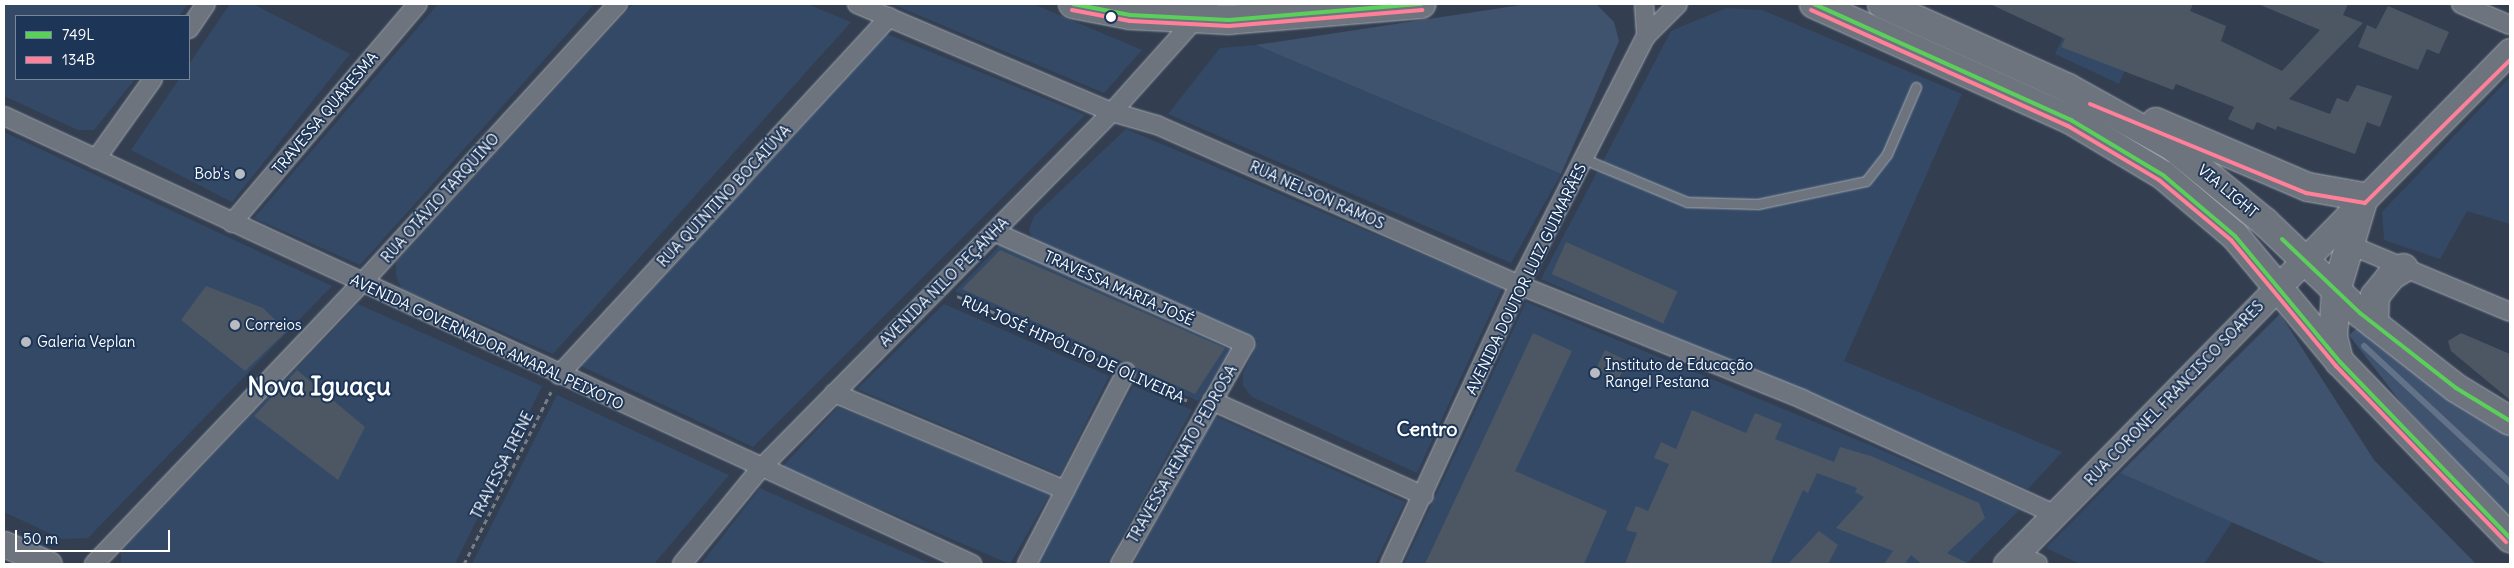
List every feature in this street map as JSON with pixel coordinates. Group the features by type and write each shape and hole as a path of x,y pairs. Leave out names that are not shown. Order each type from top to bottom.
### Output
{"main road":[{"path":"1073,4 1130,14 1202,11 1259,20 1421,4"},
{"path":"1101,4 1130,14"},
{"name":"VIA LIGHT","path":"1814,4 2071,120 2163,175 2235,236 2340,362 2510,538"},
{"name":"VIA LIGHT","path":"1882,4 2068,88 2172,146 2303,258 2336,291 2374,324 2456,388 2510,421"},
{"name":"RUA CORONEL FRANCISCO SOARES","path":"2020,561 2057,515 2303,258 2510,51"},
{"path":"2068,88 2308,187 2364,197 2336,291 2333,338 2340,362"},
{"path":"2374,324 2375,296 2391,276 2404,268"},
{"path":"4,544 49,564"}],"street":[{"path":"190,28 206,4"},
{"name":"TRAVESSA QUARESMA","path":"232,223 418,4"},
{"name":"RUA OTÁVIO TARQUINO","path":"94,564 362,283 618,4"},
{"name":"RUA NELSON RAMOS","path":"857,4 1112,112 1157,125 1519,286 1802,399 2057,515"},
{"path":"1644,4 1646,36"},
{"name":"AVENIDA DOUTOR LUIZ GUIMARÃES","path":"1390,564 1424,496 1519,286 1646,36 1678,4"},
{"path":"2461,4 2510,25"},
{"name":"AVENIDA NILO PEÇANHA","path":"682,564 760,469 1112,112 1202,11"},
{"name":"RUA QUINTINO BOCAIÚVA","path":"559,375 888,17"},
{"path":"96,159 152,80"},
{"name":"AVENIDA GOVERNADOR AMARAL PEIXOTO","path":"4,116 760,469 972,564"},
{"name":"TRAVESSA MARIA JOSÉ","path":"994,232 1244,344"},
{"path":"2350,245 2510,312"},
{"name":"TRAVESSA RENATO PEDROSA","path":"1120,564 1244,344"},
{"path":"1027,564 1126,372"},
{"path":"834,392 1065,490"},
{"path":"1210,405 1424,496"}],"lane":[{"path":"1584,158 1687,202 1758,204 1866,181 1887,154 1916,87"}],"path":[{"name":"RUA JOSÉ HIPÓLITO DE OLIVEIRA","path":"938,288 1126,372 1210,405"},
{"name":"TRAVESSA IRENE","path":"464,564 559,375"}],"shaded area":[{"path":"4,4 188,4 180,15 15,15 15,80 134,80 94,130 78,130 4,96"},
{"path":"230,4 253,4 350,54 232,202 131,150 178,80 190,80 190,63"},
{"path":"438,4 594,4 360,265 254,218"},
{"path":"633,4 807,4 851,22 553,354 402,289 396,276 396,262"},
{"path":"892,4 1033,4 1142,50 1104,93"},
{"path":"1528,4 1596,4 1614,22 1619,41 1561,174 1256,45"},
{"path":"2078,4 2153,4 2119,84 2055,54"},
{"path":"1726,8 1762,10 1962,94 1844,361 2062,452 2028,489 1541,279 1671,31"},
{"path":"887,34 1085,115 753,447 581,366"},
{"path":"1256,45 1561,174 1511,263 1168,114 1220,48"},
{"path":"2510,77 2510,224 2467,211 2440,259 2384,240 2382,212"},
{"path":"1126,129 1502,288 1417,473 1252,397 1243,386 1243,373 1258,341 1034,242 1029,230 1034,216"},
{"path":"4,132 332,286 88,538 62,539 4,512"},
{"path":"1001,244 1234,346 1198,401 955,291"},
{"name":"Instituto de Educação Rangel Pestana","path":"1526,302 1870,445 2019,510 1966,564 1404,564"},
{"path":"358,304 542,386 455,564 121,564 121,551"},
{"path":"944,304 1109,376 1060,475 857,389"},
{"path":"2280,314 2374,460 2476,564 2327,564 2120,473"},
{"path":"2357,328 2510,434 2510,519 2403,405 2349,335"},
{"path":"1133,386 1192,410 1107,564 1034,564"},
{"path":"557,395 729,475 654,564 472,564"},
{"path":"838,407 1050,494 1010,564 782,467"},
{"path":"1215,416 1405,502 1375,564 1133,564"},
{"path":"2120,473 2232,522 2204,564 2080,564 2046,548"},
{"path":"760,488 867,536 931,564 701,564"}],"building":[{"path":"1990,4 2193,4 2190,11 2226,26 2221,41 2282,71 2320,30 2258,4 2348,4 2343,15 2363,23 2289,99 2330,114 2337,98 2348,102 2357,85 2392,96 2380,127 2367,122 2355,154 2277,126 2276,130 2257,122 2253,130 2228,119 2234,107 2176,84 2173,90 2061,47 2065,39"},
{"path":"2388,6 2449,32 2439,54 2427,49 2418,70 2358,47 2367,25 2376,29"},
{"path":"1566,242 1677,292 1663,324 1552,274"},
{"path":"1000,250 1225,348 1195,394 962,289"},
{"name":"Correios","path":"206,286 263,308 287,331 245,371 181,320"},
{"path":"1533,333 1572,351 1515,471 1607,511 1584,564 1425,564"},
{"path":"2461,333 2510,354 2510,400 2451,351 2448,341"},
{"path":"1605,350 1627,361 1618,380 1596,369"},
{"path":"297,370 365,427 338,480 254,416"},
{"path":"1692,410 1746,433 1755,413 1782,424 1775,439 1834,462 1840,447 1871,456 1979,503 1985,518 1947,553 1969,564 1922,564 1911,555 1905,564 1884,564 1893,551 1836,528 1864,497 1855,492 1857,488 1817,473 1808,493 1803,490 1770,564 1625,564 1637,533 1626,530 1636,506 1648,511 1669,464 1654,458 1661,442 1676,449"},
{"path":"1819,531 1838,545 1828,564 1788,564"}],"waterway":[{"path":"2364,346 2510,482"}],"transit line":[{"name":"749L","path":"1073,4 1130,15 1229,20 1421,4"},
{"name":"749L","path":"1814,4 2071,120 2163,175 2235,236 2340,362 2510,538"},
{"name":"134B","path":"1072,10 1130,21 1229,26 1422,10"},
{"name":"134B","path":"1811,10 2068,126 2159,180 2231,240 2336,366 2506,542"},
{"name":"134B","path":"2090,104 2306,193 2365,203 2510,60"},
{"name":"749L","path":"2282,239 2360,313 2456,388 2510,421"}],"place":[{"name":"Bob's","path":"240,174"},
{"name":"Correios","path":"235,325"},
{"name":"Galeria Veplan","path":"26,342"},
{"name":"Instituto de Educação Rangel Pestana","path":"1595,373"}],"district":[{"name":"Nova Iguaçu","path":"319,386"},
{"name":"Centro","path":"1427,428"}]}
